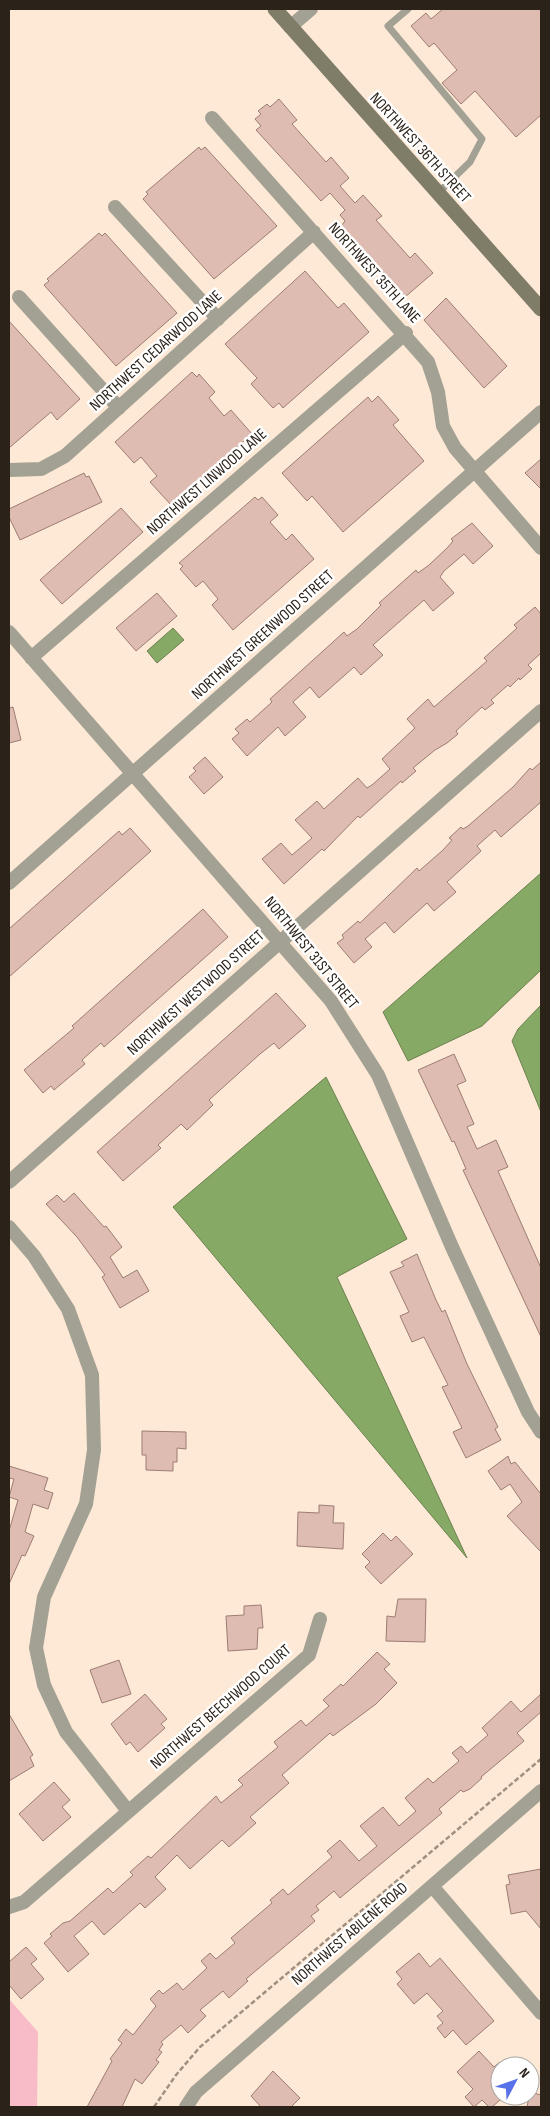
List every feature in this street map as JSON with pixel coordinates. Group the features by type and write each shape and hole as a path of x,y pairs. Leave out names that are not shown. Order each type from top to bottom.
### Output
{"main road":[{"name":"NORTHWEST 36TH STREET","path":"274,9 541,309"}],"street":[{"path":"290,27 311,9"},
{"name":"NORTHWEST 35TH LANE","path":"212,118 406,333 428,362 438,392 444,426 455,448 474,472"},
{"path":"115,207 218,319"},
{"name":"NORTHWEST CEDARWOOD LANE","path":"9,470 41,469 65,456 314,232"},
{"path":"19,297 119,408"},
{"name":"NORTHWEST LINWOOD LANE","path":"31,658 406,333"},
{"name":"NORTHWEST GREENWOOD STREET","path":"9,884 541,412"},
{"path":"474,472 541,548"},
{"name":"NORTHWEST 31ST STREET","path":"9,632 281,941 331,1001 378,1075 464,1273 528,1412 541,1432"},
{"name":"NORTHWEST WESTWOOD STREET","path":"9,1182 541,711"},
{"path":"9,1228 34,1256 68,1309 92,1375 94,1450 86,1504 44,1597 36,1648 44,1685 66,1732 128,1811"},
{"name":"NORTHWEST BEECHWOOD COURT","path":"9,1907 24,1902 309,1655 320,1619"},
{"name":"NORTHWEST ABILENE ROAD","path":"186,2107 196,2092 541,1791"},
{"path":"432,1886 541,2013"}],"lane":[{"path":"408,9 388,26 482,139 470,162 437,194"}],"path":[{"path":"154,2107 176,2075 200,2047 541,1759"}],"shaded area":[{"path":"173,628 184,640 157,663 147,651"},
{"path":"541,873 541,970 482,1026 408,1061 383,1012"},
{"path":"541,1005 541,1112 512,1041 518,1029"},
{"path":"326,1077 407,1239 337,1277 467,1558 173,1207"},
{"path":"9,1999 38,2032 37,2107 9,2107"}],"building":[{"path":"443,9 541,9 541,115 516,137 475,91 461,104 442,83 457,70 434,43 429,47 411,26 426,13 431,19"},
{"path":"279,99 297,120 292,124 326,162 331,157 349,178 340,186 355,203 363,195 382,216 376,220 410,258 415,253 433,273 405,297 341,226 345,221 340,215 345,210 330,193 321,201 256,130 261,126 255,119 261,114 258,111 267,104 270,107"},
{"path":"199,147 201,150 205,147 277,226 214,279 143,199 148,194 146,192"},
{"path":"99,233 102,236 105,233 177,313 116,366 44,285 49,281 47,279"},
{"path":"305,271 338,308 344,303 369,332 283,408 279,403 273,408 251,384 257,378 225,344"},
{"path":"446,298 507,366 484,388 424,320"},
{"path":"9,321 80,399 57,420 51,412 9,448"},
{"path":"192,372 197,377 199,374 215,392 209,398 224,416 231,410 252,434 172,506 150,482 157,476 141,457 134,463 115,442"},
{"path":"378,396 399,420 393,425 424,461 343,532 312,496 307,501 282,473 368,397 372,402"},
{"path":"541,459 541,489 525,473"},
{"path":"84,473 86,477 89,476 102,502 20,540 9,517 9,509"},
{"path":"255,497 258,500 262,497 278,515 270,522 286,540 292,534 314,559 233,630 212,605 218,599 203,581 196,587 180,569 183,566 179,563"},
{"path":"121,508 143,532 62,604 40,580"},
{"path":"472,523 493,546 473,564 464,554 444,571 440,577 454,593 433,611 424,600 373,645 383,655 361,675 354,667 319,698 310,687 293,702 306,717 285,736 278,727 247,756 232,739 239,733 235,729 247,719 250,722 272,702 270,699 344,632 347,636 357,629 381,605 379,603 416,570 418,573 429,565 448,547 453,541 451,539"},
{"path":"157,593 177,616 136,651 116,628"},
{"path":"535,607 541,614 541,653 528,665 532,669 510,687 508,685 491,700 494,703 485,710 482,707 456,731 458,734 413,768 416,771 402,783 401,781 360,818 358,816 324,851 322,849 284,884 262,859 281,843 292,855 312,838 295,820 317,801 324,809 358,778 367,788 372,785 390,769 382,759 415,728 407,719 428,699 434,707 487,661 484,658 517,628 514,625"},
{"path":"13,707 21,740 9,743 9,708"},
{"path":"205,757 223,777 204,794 189,777 196,771 193,768"},
{"path":"541,762 541,802 501,837 495,830 477,846 481,851 447,882 456,892 434,911 427,903 394,933 385,922 365,939 372,947 354,963 337,943 344,938 342,935 358,921 360,923 417,868 419,871 443,850 452,840 449,838 461,827 463,829 468,826 513,787 530,768 532,770"},
{"path":"130,828 151,851 9,977 9,929 119,831 122,835"},
{"path":"203,909 228,937 104,1047 101,1043 82,1060 85,1064 54,1090 51,1086 43,1093 24,1070 74,1028 72,1026"},
{"path":"276,993 306,1026 279,1049 274,1043 260,1054 209,1100 213,1105 187,1130 181,1124 158,1145 161,1148 123,1181 97,1152"},
{"path":"454,1054 466,1081 457,1085 474,1124 467,1127 477,1149 496,1140 508,1167 498,1171 541,1268 541,1337 463,1170 466,1169 454,1141 452,1142 418,1070"},
{"path":"74,1193 104,1227 106,1226 122,1247 110,1257 123,1278 137,1270 149,1291 120,1308 102,1277 105,1275 77,1237 46,1204 57,1195 64,1202"},
{"path":"417,1254 436,1300 442,1312 445,1310 467,1364 498,1427 495,1429 501,1440 466,1458 453,1432 462,1428 442,1387 448,1385 424,1337 412,1342 400,1316 409,1312 390,1272 404,1266 401,1262"},
{"path":"142,1431 186,1432 186,1449 177,1448 177,1462 173,1462 173,1471 146,1470 146,1455 142,1455"},
{"path":"508,1456 511,1464 515,1462 541,1494 541,1552 507,1516 522,1502 510,1484 501,1490 488,1471"},
{"path":"9,1466 48,1478 44,1490 53,1493 48,1509 33,1504 25,1532 34,1536 25,1556 22,1555 9,1584 9,1531 18,1500 9,1497 14,1479 9,1478"},
{"path":"319,1505 334,1506 333,1523 344,1523 343,1549 297,1546 298,1512 319,1513"},
{"path":"383,1533 391,1541 396,1536 413,1554 381,1584 365,1567 370,1562 362,1554"},
{"path":"398,1599 426,1599 425,1642 386,1641 387,1616 395,1617"},
{"path":"261,1605 263,1628 258,1628 257,1649 228,1651 226,1616 244,1615 244,1606"},
{"path":"377,1652 390,1664 384,1669 397,1683 376,1704 333,1736 330,1733 282,1775 289,1783 250,1817 256,1823 229,1847 222,1840 190,1869 177,1855 155,1877 166,1889 145,1908 140,1903 104,1935 92,1921 74,1936 89,1954 68,1972 44,1943 52,1936 50,1934 63,1923 70,1921 108,1888 113,1893 133,1875 130,1872 148,1856 151,1858 216,1796 221,1803 243,1785 238,1780 278,1747 274,1742 301,1720 306,1726 329,1706 323,1700 341,1684 343,1686"},
{"path":"119,1660 131,1694 102,1703 90,1670"},
{"path":"145,1694 167,1719 161,1724 165,1728 138,1752 130,1742 126,1745 111,1724"},
{"path":"541,1694 541,1712 517,1733 524,1741 481,1777 470,1789 463,1792 461,1790 439,1809 442,1813 340,1898 334,1891 316,1906 319,1910 311,1916 315,1921 246,1979 248,1981 229,1998 223,1991 200,2010 206,2016 188,2033 181,2025 161,2042 163,2044 159,2050 162,2052 156,2060 159,2062 142,2084 135,2079 122,2107 87,2107 112,2061 110,2059 122,2043 118,2040 126,2029 133,2035 156,2006 150,1999 159,1990 163,1994 177,1983 183,1990 207,1968 201,1961 210,1953 216,1959 235,1943 231,1938 272,1903 270,1900 283,1889 288,1895 332,1857 327,1851 340,1840 359,1861 377,1846 360,1826 383,1807 399,1826 416,1811 405,1798 428,1778 433,1783 459,1761 452,1753 461,1746 467,1753 488,1735 482,1728 511,1701 521,1712"},
{"path":"9,1714 33,1755 30,1757 34,1766 9,1781"},
{"path":"54,1782 70,1800 62,1807 71,1817 43,1841 19,1814"},
{"path":"541,1869 541,1929 526,1911 511,1914 506,1885 510,1884 508,1875"},
{"path":"26,1947 37,1959 31,1964 44,1979 21,1999 9,1985 9,1962"},
{"path":"419,1953 430,1967 440,1958 494,2021 466,2045 453,2030 445,2038 437,2028 443,2023 437,2016 443,2011 427,1993 414,2004 397,1984 402,1979 396,1972"},
{"path":"479,2051 490,2063 490,2106 493,2106 489,2107 482,2100 474,2107 465,2097 473,2089 457,2072"},
{"path":"273,2071 300,2098 291,2107 261,2107 251,2096"},
{"path":"541,2095 541,2107 527,2107 540,2106"}]}
